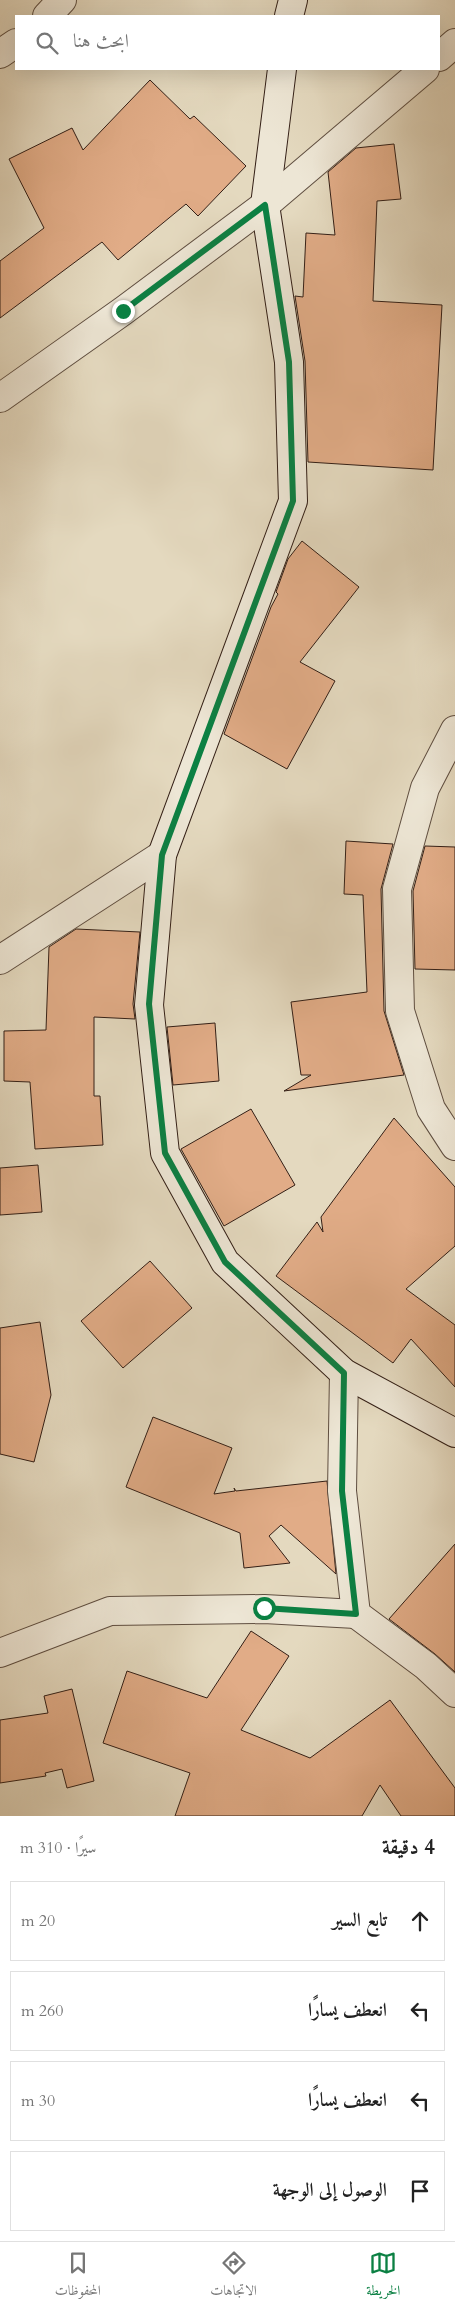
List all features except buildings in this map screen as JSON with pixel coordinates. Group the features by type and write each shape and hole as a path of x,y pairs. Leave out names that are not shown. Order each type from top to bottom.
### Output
{"street":[{"path":"48,15 62,0"},
{"path":"289,15 292,0"},
{"path":"440,56 455,43"},
{"path":"0,54 15,44"},
{"path":"282,70 265,205 289,362 293,501 162,855 149,1004 165,1153 225,1262 344,1373 455,1433"},
{"path":"0,398 123,311 265,205 424,70"},
{"path":"455,730 424,788 397,889 400,1011 431,1110 455,1146"},
{"path":"0,960 162,855"},
{"path":"344,1373 342,1491 356,1614"},
{"path":"0,1652 110,1612 264,1608 356,1614 426,1666 455,1693"}],"route":[{"path":"123,311 265,205 289,362 293,501 162,855 149,1004 165,1153 225,1262 344,1373 342,1491 356,1614 264,1608"}]}
